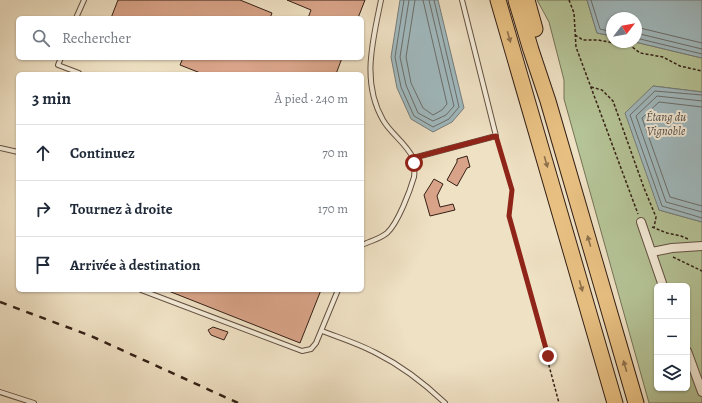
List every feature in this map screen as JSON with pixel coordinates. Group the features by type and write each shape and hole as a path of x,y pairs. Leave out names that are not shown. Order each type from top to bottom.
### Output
{"highway":[{"path":"498,0 615,403"},
{"path":"516,0 548,100 636,403"},
{"path":"527,0 538,42 548,100"}],"street":[{"path":"642,222 662,283"},
{"path":"652,252 663,249 702,246"},
{"path":"688,355 702,392"}],"lane":[{"path":"77,16 84,0"},
{"path":"364,244 383,236 395,223 414,177 415,168 413,158 409,151 384,121 372,92 370,54 380,0"},
{"path":"413,158 496,136 462,0"},
{"path":"60,60 58,65 76,72"},
{"path":"0,148 16,152"},
{"path":"146,292 298,351 308,350 314,346 322,331 337,292"},
{"path":"322,331 369,350 392,362 419,380 445,403"},
{"path":"0,392 34,403"}],"path":[{"path":"569,0 574,13 576,47 642,222 667,233 688,239"},
{"path":"575,35 583,40 607,41 631,46 640,53 663,57 680,66 702,71"},
{"path":"591,87 602,90 613,101 656,217 654,228"},
{"path":"496,136 512,190 509,216 559,403"},
{"path":"663,249 669,255 702,271"}],"green space":[{"path":"537,0 587,0 597,33 606,35 606,48 642,48 642,44 702,58 702,92 653,86 659,210 702,222 702,403 649,403 564,99 564,80 549,22"}],"water":[{"path":"400,0 438,0 464,108 452,122 433,132 411,119 397,88 391,57"},
{"path":"587,0 702,0 702,58 642,44 642,12 606,12 606,35 597,33"},
{"name":"Étang du Vignoble","path":"653,86 702,92 702,222 659,210 625,113"}],"building":[{"path":"118,0 240,0 272,13 271,16 112,16"},
{"path":"287,0 365,0 359,16 309,16 311,10"},
{"path":"182,60 341,60 337,72 198,72 180,65"},
{"path":"467,156 470,167 467,168 457,186 447,180 457,162 457,159"},
{"path":"434,179 443,184 437,196 440,207 453,204 455,210 430,216 424,195"},
{"path":"171,292 320,292 300,343"},
{"path":"213,327 228,332 224,340 211,335 208,330"}],"railway":[{"path":"0,302 91,336 238,403"}],"route":[{"path":"414,163 413,158 496,136 512,190 509,216 548,356"}]}
